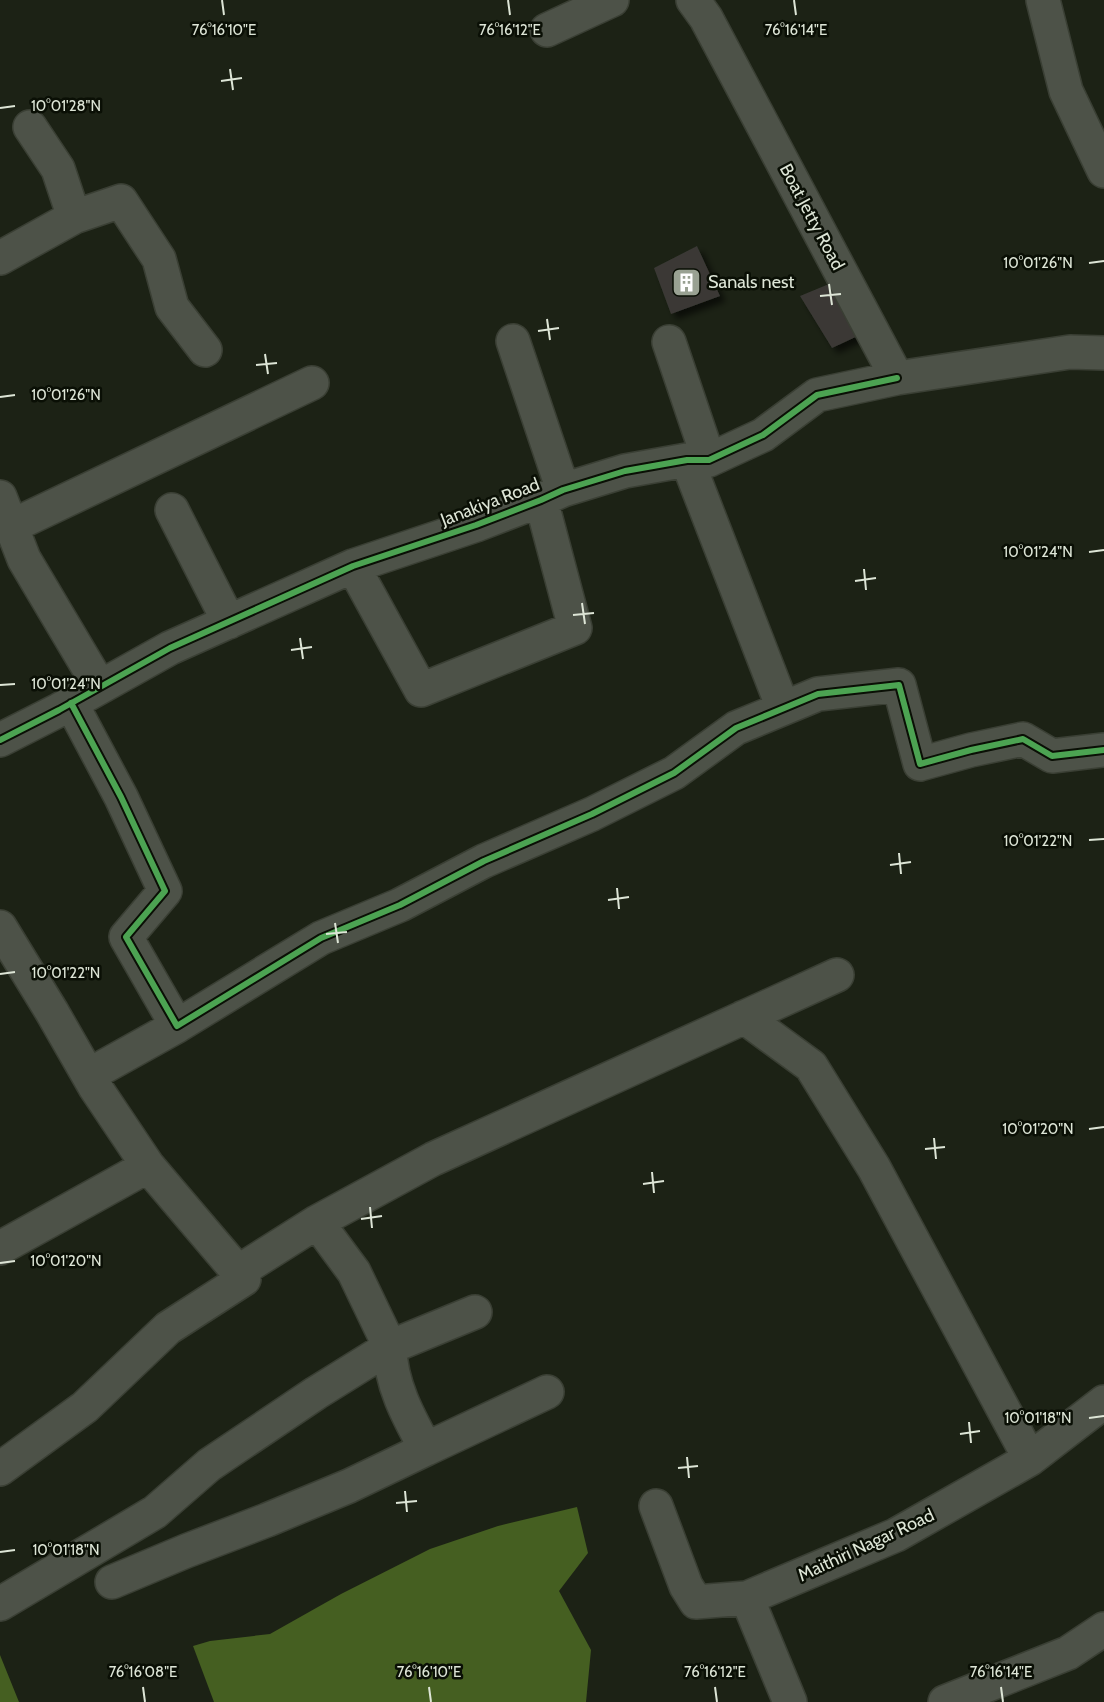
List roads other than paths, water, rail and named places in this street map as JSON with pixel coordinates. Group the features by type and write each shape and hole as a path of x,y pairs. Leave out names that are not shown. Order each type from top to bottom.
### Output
{"street":[{"path":"547,30 612,0"},
{"name":"Boat Jetty Road","path":"693,0 712,29 897,378"},
{"path":"1043,0 1066,91 1100,154"},
{"path":"30,128 58,169 74,217"},
{"path":"0,258 74,217 121,201 159,259 172,308 205,350"},
{"path":"353,566 421,690 575,627 552,495 513,340"},
{"path":"669,342 698,460 783,708"},
{"path":"897,378 1070,352 1104,353"},
{"name":"Janakiya Road","path":"0,740 170,648 353,566 477,525 552,495 626,471 698,460 763,435 817,395 897,378"},
{"path":"100,687 24,559 6,511 312,383"},
{"path":"172,510 229,622"},
{"path":"89,1076 177,1026 321,938 400,905 484,861 592,814 674,773 736,728 818,694 899,686 920,764 1023,739 1052,756 1104,750"},
{"path":"71,703 165,891 126,937 177,1026"},
{"path":"0,927 89,1076 148,1166 244,1279 168,1328 85,1407 0,1469"},
{"path":"238,1272 317,1222 433,1159 837,975"},
{"path":"744,1017 811,1066 874,1168 1030,1459"},
{"path":"0,1248 148,1166"},
{"path":"317,1222 354,1272 390,1347 390,1362 406,1413 426,1449"},
{"path":"0,1604 155,1512 209,1465 316,1393 390,1347 475,1312"},
{"path":"112,1582 349,1486 547,1392"},
{"name":"Maithiri Nagar Road","path":"656,1506 686,1586 696,1602 747,1598 896,1535 1030,1459 1104,1402"},
{"path":"747,1598 790,1702"},
{"path":"945,1702 1068,1653 1104,1629"}],"place":[{"name":"Sanals nest","path":"687,282"}]}
